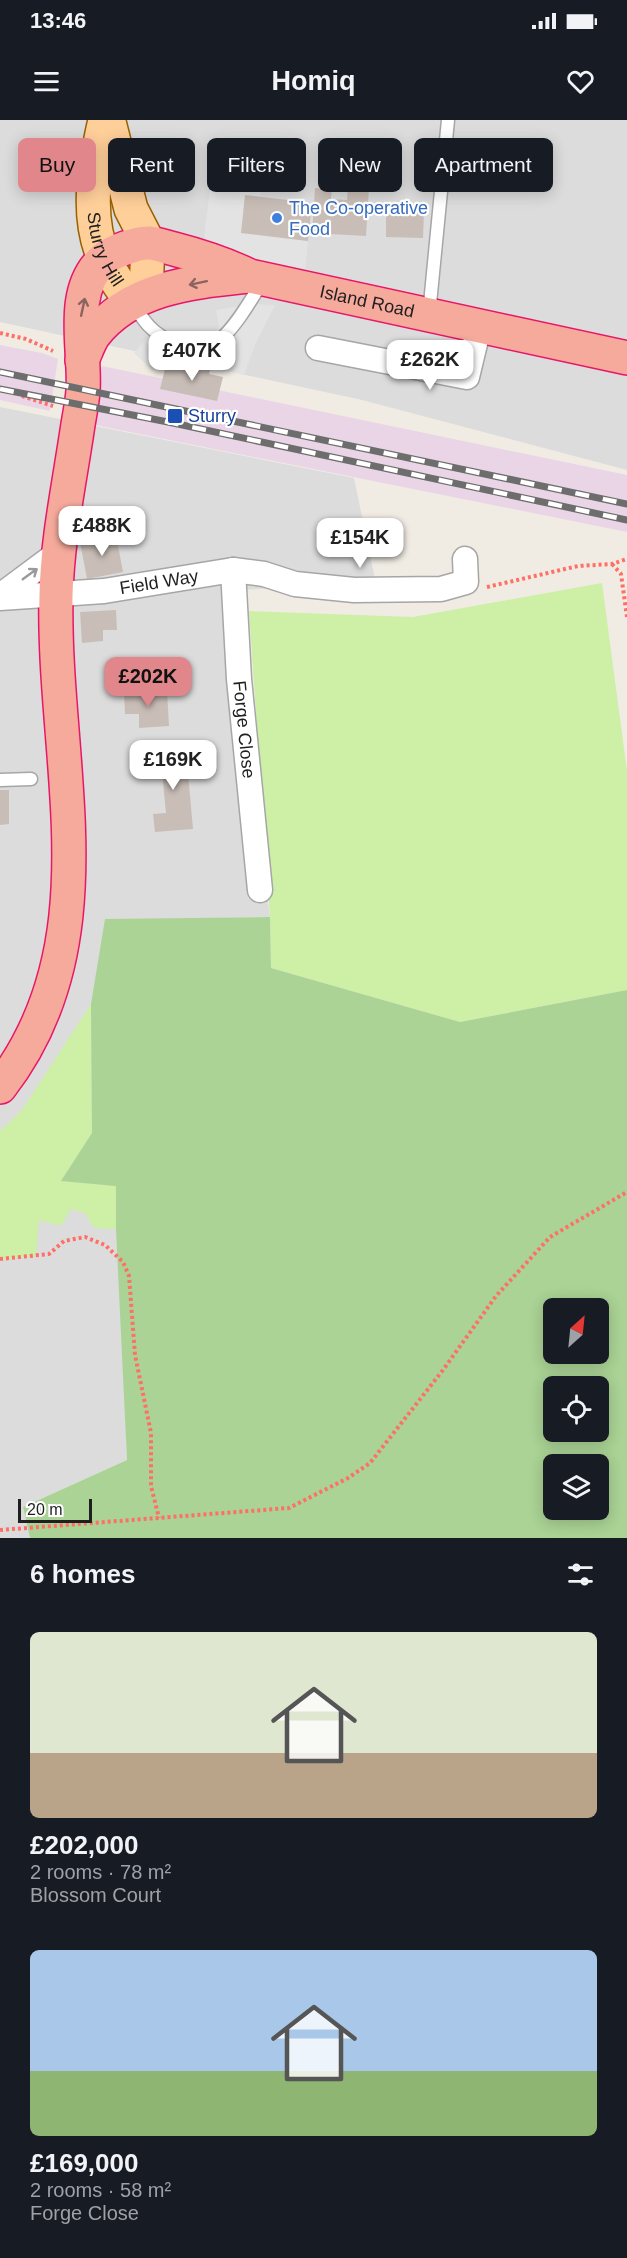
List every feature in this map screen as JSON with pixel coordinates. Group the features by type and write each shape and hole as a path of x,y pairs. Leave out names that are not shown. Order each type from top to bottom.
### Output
{"highway":[{"path":"0,1087 14,1069 42,1019 60,960 69,899 69,818 56,651 56,594 59,552 83,390 69,356 80,320 89,277 104,259 122,249 148,242"},
{"name":"Island Road","path":"148,242 220,262 257,277 627,358"},
{"name":"Island Road","path":"139,298 200,282 257,277"},
{"path":"69,356 139,298"}],"main road":[{"name":"Sturry Hill","path":"107,120 131,209 148,242 139,298"},
{"name":"Sturry Hill","path":"107,120 94,170 96,229 104,259 139,298"}],"street":[{"path":"318,348 467,377 479,327"},
{"path":"0,597 59,552"},
{"name":"Field Way","path":"0,597 104,591 233,570 264,574 295,584 354,590 441,589 466,582 465,559"},
{"name":"Forge Close","path":"233,570 231,681 260,890"}],"lane":[{"path":"429,315 448,120"},
{"path":"139,298 150,327 173,342 201,348 219,341 245,311 257,277"},
{"path":"0,780 30,779"}],"path":[{"path":"0,333 26,339 69,356"},
{"path":"22,396 63,410"},
{"path":"612,564 621,574 627,617"},
{"path":"0,1530 289,1508 348,1478 370,1463 443,1370 496,1296 550,1237 627,1192"},
{"path":"0,1259 49,1254 64,1241 85,1237 105,1245 123,1262 129,1276 135,1355 152,1433 151,1486 159,1518"}],"shaded area":[{"path":"0,120 627,120 627,470 362,400 0,322"},
{"path":"210,192 261,192 260,197 245,196 241,233 308,241 305,273 237,259 203,246"},
{"path":"252,304 275,305 255,345 244,375 165,356 153,371 134,353 146,339 166,331 171,336 191,343 213,337 219,326 216,310"},
{"path":"0,345 42,353 58,359 50,411 0,400"},
{"path":"102,366 627,475 627,532 90,424"},
{"path":"0,407 354,478 376,584 239,590 248,740 270,917 105,920 127,1460 23,1507 30,1538 0,1538"}],"green space":[{"path":"602,583 627,771 627,990 460,1022 271,968 270,917 249,611 413,617"},
{"path":"270,917 271,968 460,1022 627,990 627,1538 30,1538 23,1507 127,1460 116,1186 61,1181 92,1133 91,1004 105,919"},
{"path":"91,1004 92,1133 61,1181 116,1185 116,1229 94,1228 85,1213 71,1209 61,1226 39,1220 36,1256 0,1259 0,1131 22,1110"}],"building":[{"path":"315,188 318,188 318,192 332,192 331,199 347,200 348,192 369,192 366,236 312,233"},
{"name":"The Co-operative Food","path":"245,195 312,203 308,241 241,233"},
{"path":"386,211 424,212 423,238 386,237"},
{"path":"185,364 210,370 209,374 223,377 217,401 160,389 166,365 184,368"},
{"path":"116,535 123,572 87,579 80,542"},
{"path":"116,610 117,630 103,630 103,641 82,643 80,612"},
{"path":"167,690 169,726 139,728 139,714 125,714 124,692"},
{"path":"186,751 193,829 155,832 153,814 166,813 162,772 149,773 148,755"},
{"path":"0,790 9,790 9,824 0,825"}],"railway":[{"path":"0,372 627,504"},
{"path":"0,389 173,423 627,520"}],"place":[{"name":"The Co-operative Food","path":"277,218"},
{"name":"Sturry","path":"175,416"}]}
